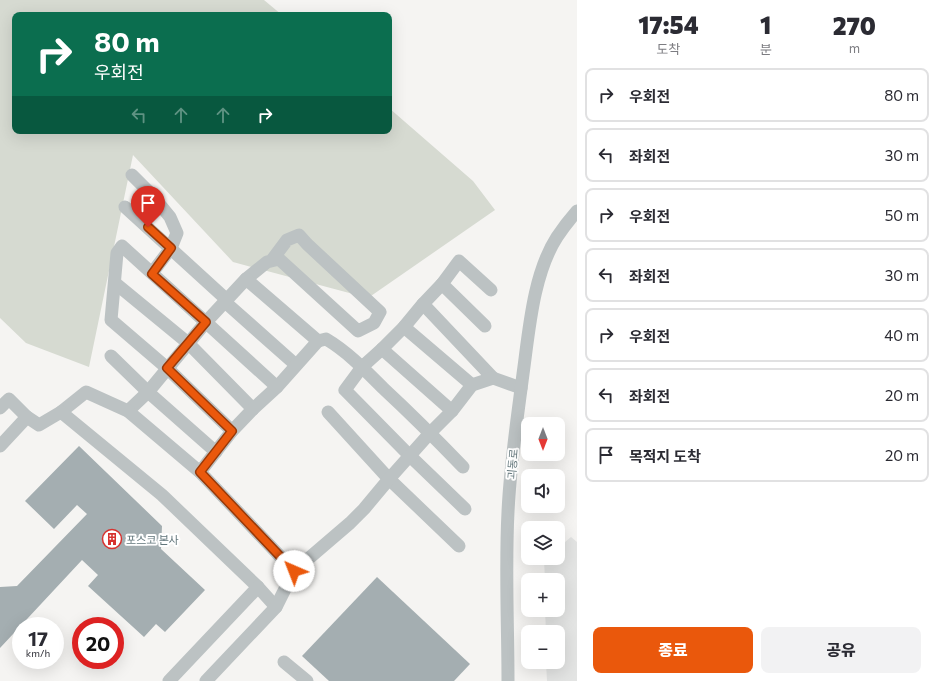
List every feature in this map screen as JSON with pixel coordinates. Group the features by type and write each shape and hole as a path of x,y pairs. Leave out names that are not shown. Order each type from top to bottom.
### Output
{"street":[{"path":"132,175 152,195 170,217 177,233 171,248 152,274"},
{"path":"124,207 171,248 296,365"},
{"name":"괴동로","path":"508,681 508,511 513,450 530,324 538,282 549,251 565,225 577,211"},
{"path":"128,411 148,392 206,322 246,279 267,262 272,260 279,258 358,332 374,323 380,312 299,235 287,240 272,260"},
{"path":"232,431 167,368 111,320 117,253 122,246 277,387"},
{"path":"465,509 345,390 362,367 382,350 442,284 459,261 491,290"},
{"path":"246,279 318,341"},
{"path":"114,283 188,343 254,409"},
{"path":"442,284 485,326"},
{"path":"423,304 493,378 521,388"},
{"path":"404,327 472,385"},
{"path":"200,472 232,431 277,387 318,341 326,339 335,344 362,367 463,466"},
{"path":"382,350 452,411"},
{"path":"111,356 148,392 216,452"},
{"path":"206,681 276,607 294,571 364,509 430,433 452,411 472,385 493,378"},
{"path":"0,408 9,399 27,417 39,425 61,412 86,392 128,411 200,472 294,571"},
{"path":"61,412 162,495 258,587 276,607"},
{"path":"328,412 389,479 459,546"},
{"path":"0,446 27,417"},
{"path":"169,681 258,587"},
{"path":"284,662 307,681"}],"shaded area":[{"path":"0,0 264,0 278,12 12,12 12,134 392,134 392,111 473,181 495,210 368,298 233,262 133,155 89,367 26,343 0,318"},
{"path":"571,537 577,542 577,681 547,681 546,669 565,669 565,625 546,625 545,617 565,617 565,573 545,573 544,565 565,565 565,542"}],"building":[{"name":"포스코 본사","path":"79,446 162,526 161,549 205,590 165,632 156,624 144,637 124,619 124,617 122,617 88,586 98,575 82,560 29,617 12,617 12,635 0,648 0,587 17,586 87,514 77,505 54,529 25,501"},
{"path":"377,577 470,664 454,681 329,681 302,656"}],"place":[{"name":"포스코 본사","path":"112,539"}],"route":[{"path":"148,227 171,248 152,274 206,322 167,368 232,431 200,472 294,571"}]}
